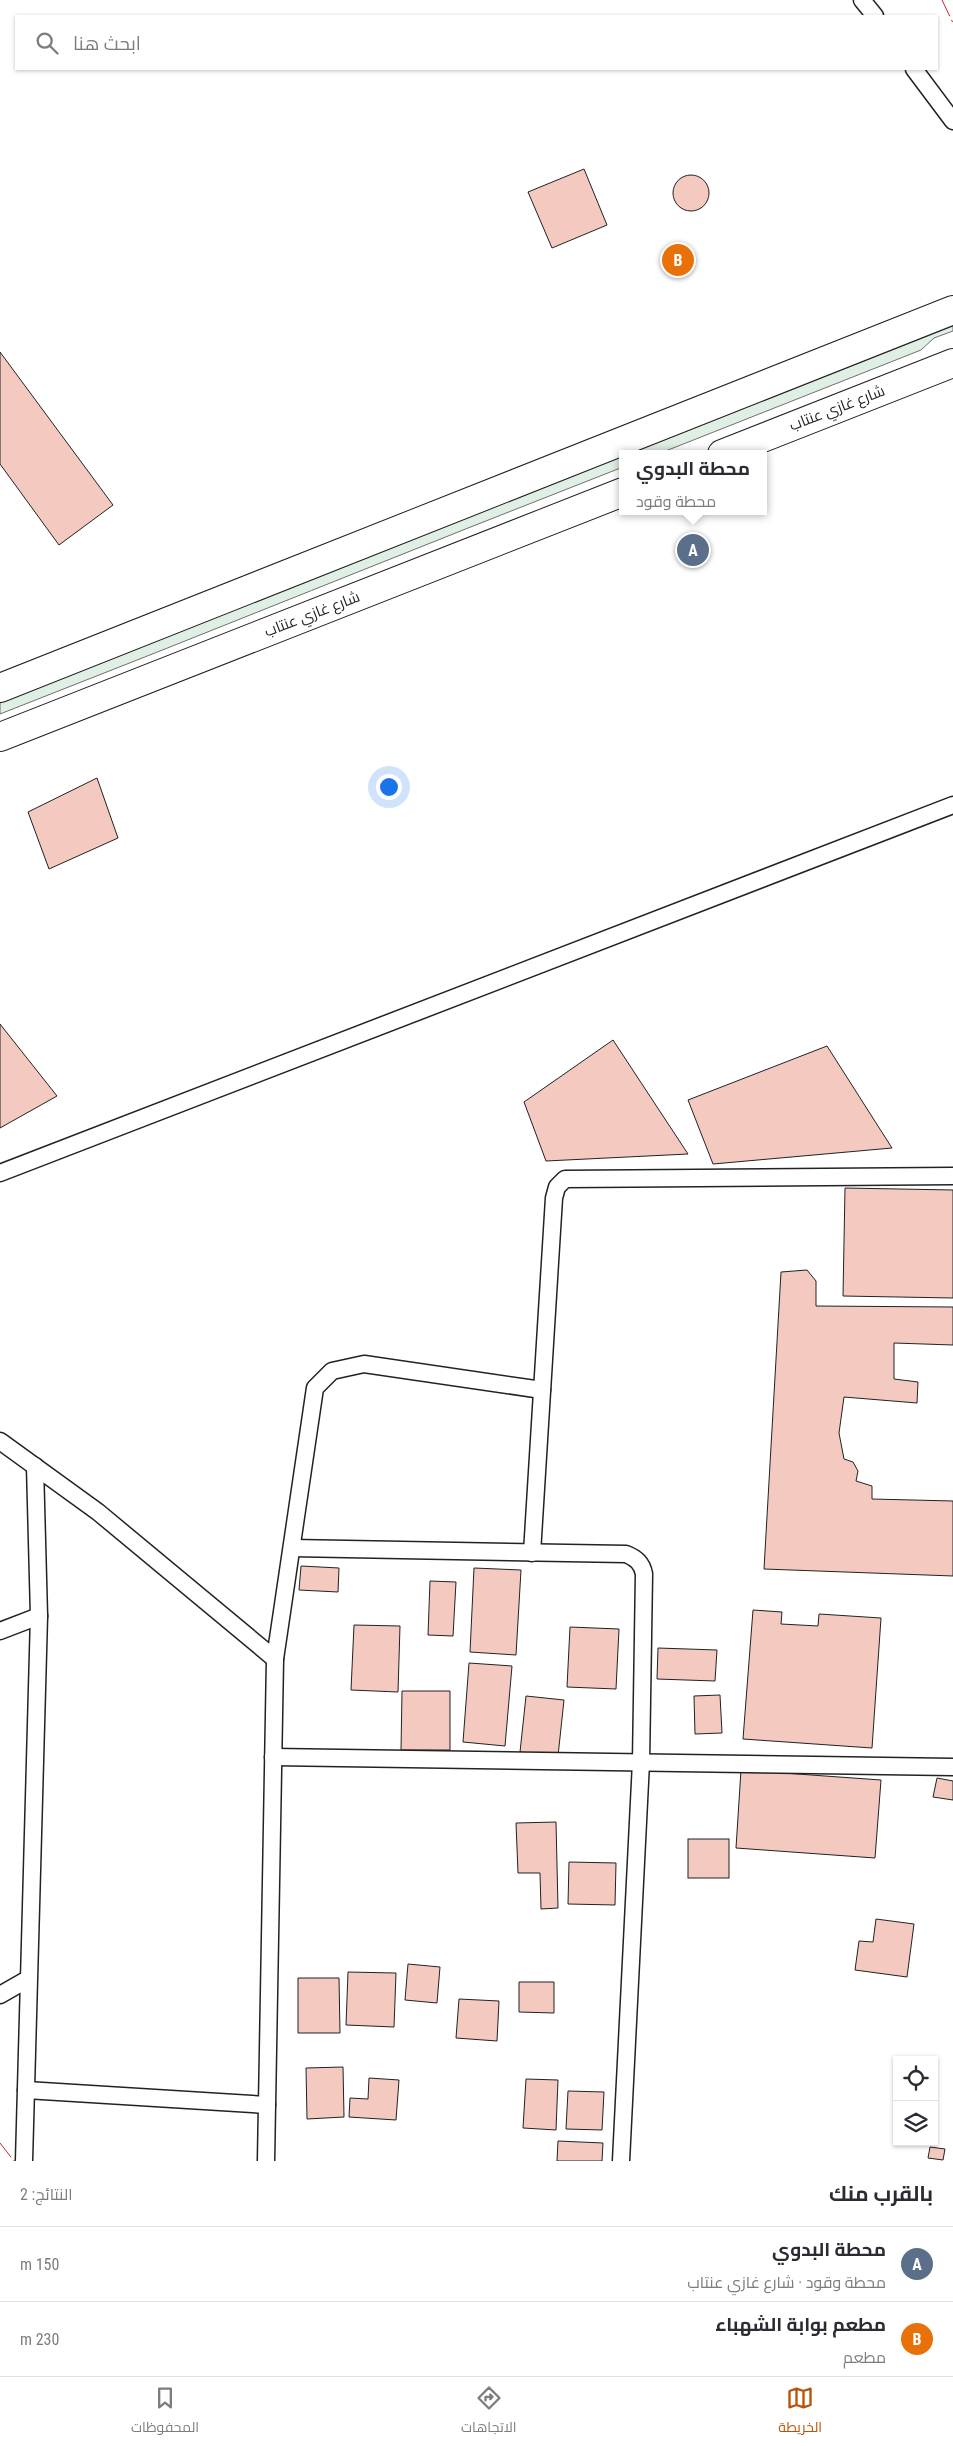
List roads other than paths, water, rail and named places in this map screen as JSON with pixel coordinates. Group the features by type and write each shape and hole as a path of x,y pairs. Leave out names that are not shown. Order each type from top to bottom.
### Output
{"highway":[{"path":"0,688 953,310"},
{"name":"شارع غازي عنتاب","path":"732,450 953,363"},
{"name":"شارع غازي عنتاب","path":"0,737 619,494"}],"street":[{"path":"862,0 873,15"},
{"path":"915,70 953,121"},
{"path":"0,1173 953,805"},
{"path":"532,1553 554,1198 557,1187 564,1180 953,1176"},
{"path":"266,2161 275,1659 315,1388 332,1371 364,1364 542,1390"},
{"path":"0,1441 98,1512 275,1659"},
{"path":"24,2161 39,1616 35,1466"},
{"path":"292,1548 626,1554 632,1556 641,1564 644,1574 641,1762 621,2161"},
{"path":"0,1631 39,1616"},
{"path":"274,1757 953,1767"},
{"path":"0,1995 28,1978"},
{"path":"26,2090 267,2105"}],"place":[{"name":"مطعم بوابة الشهباء","path":"678,260"},
{"name":"محطة البدوي","path":"693,550"}]}
